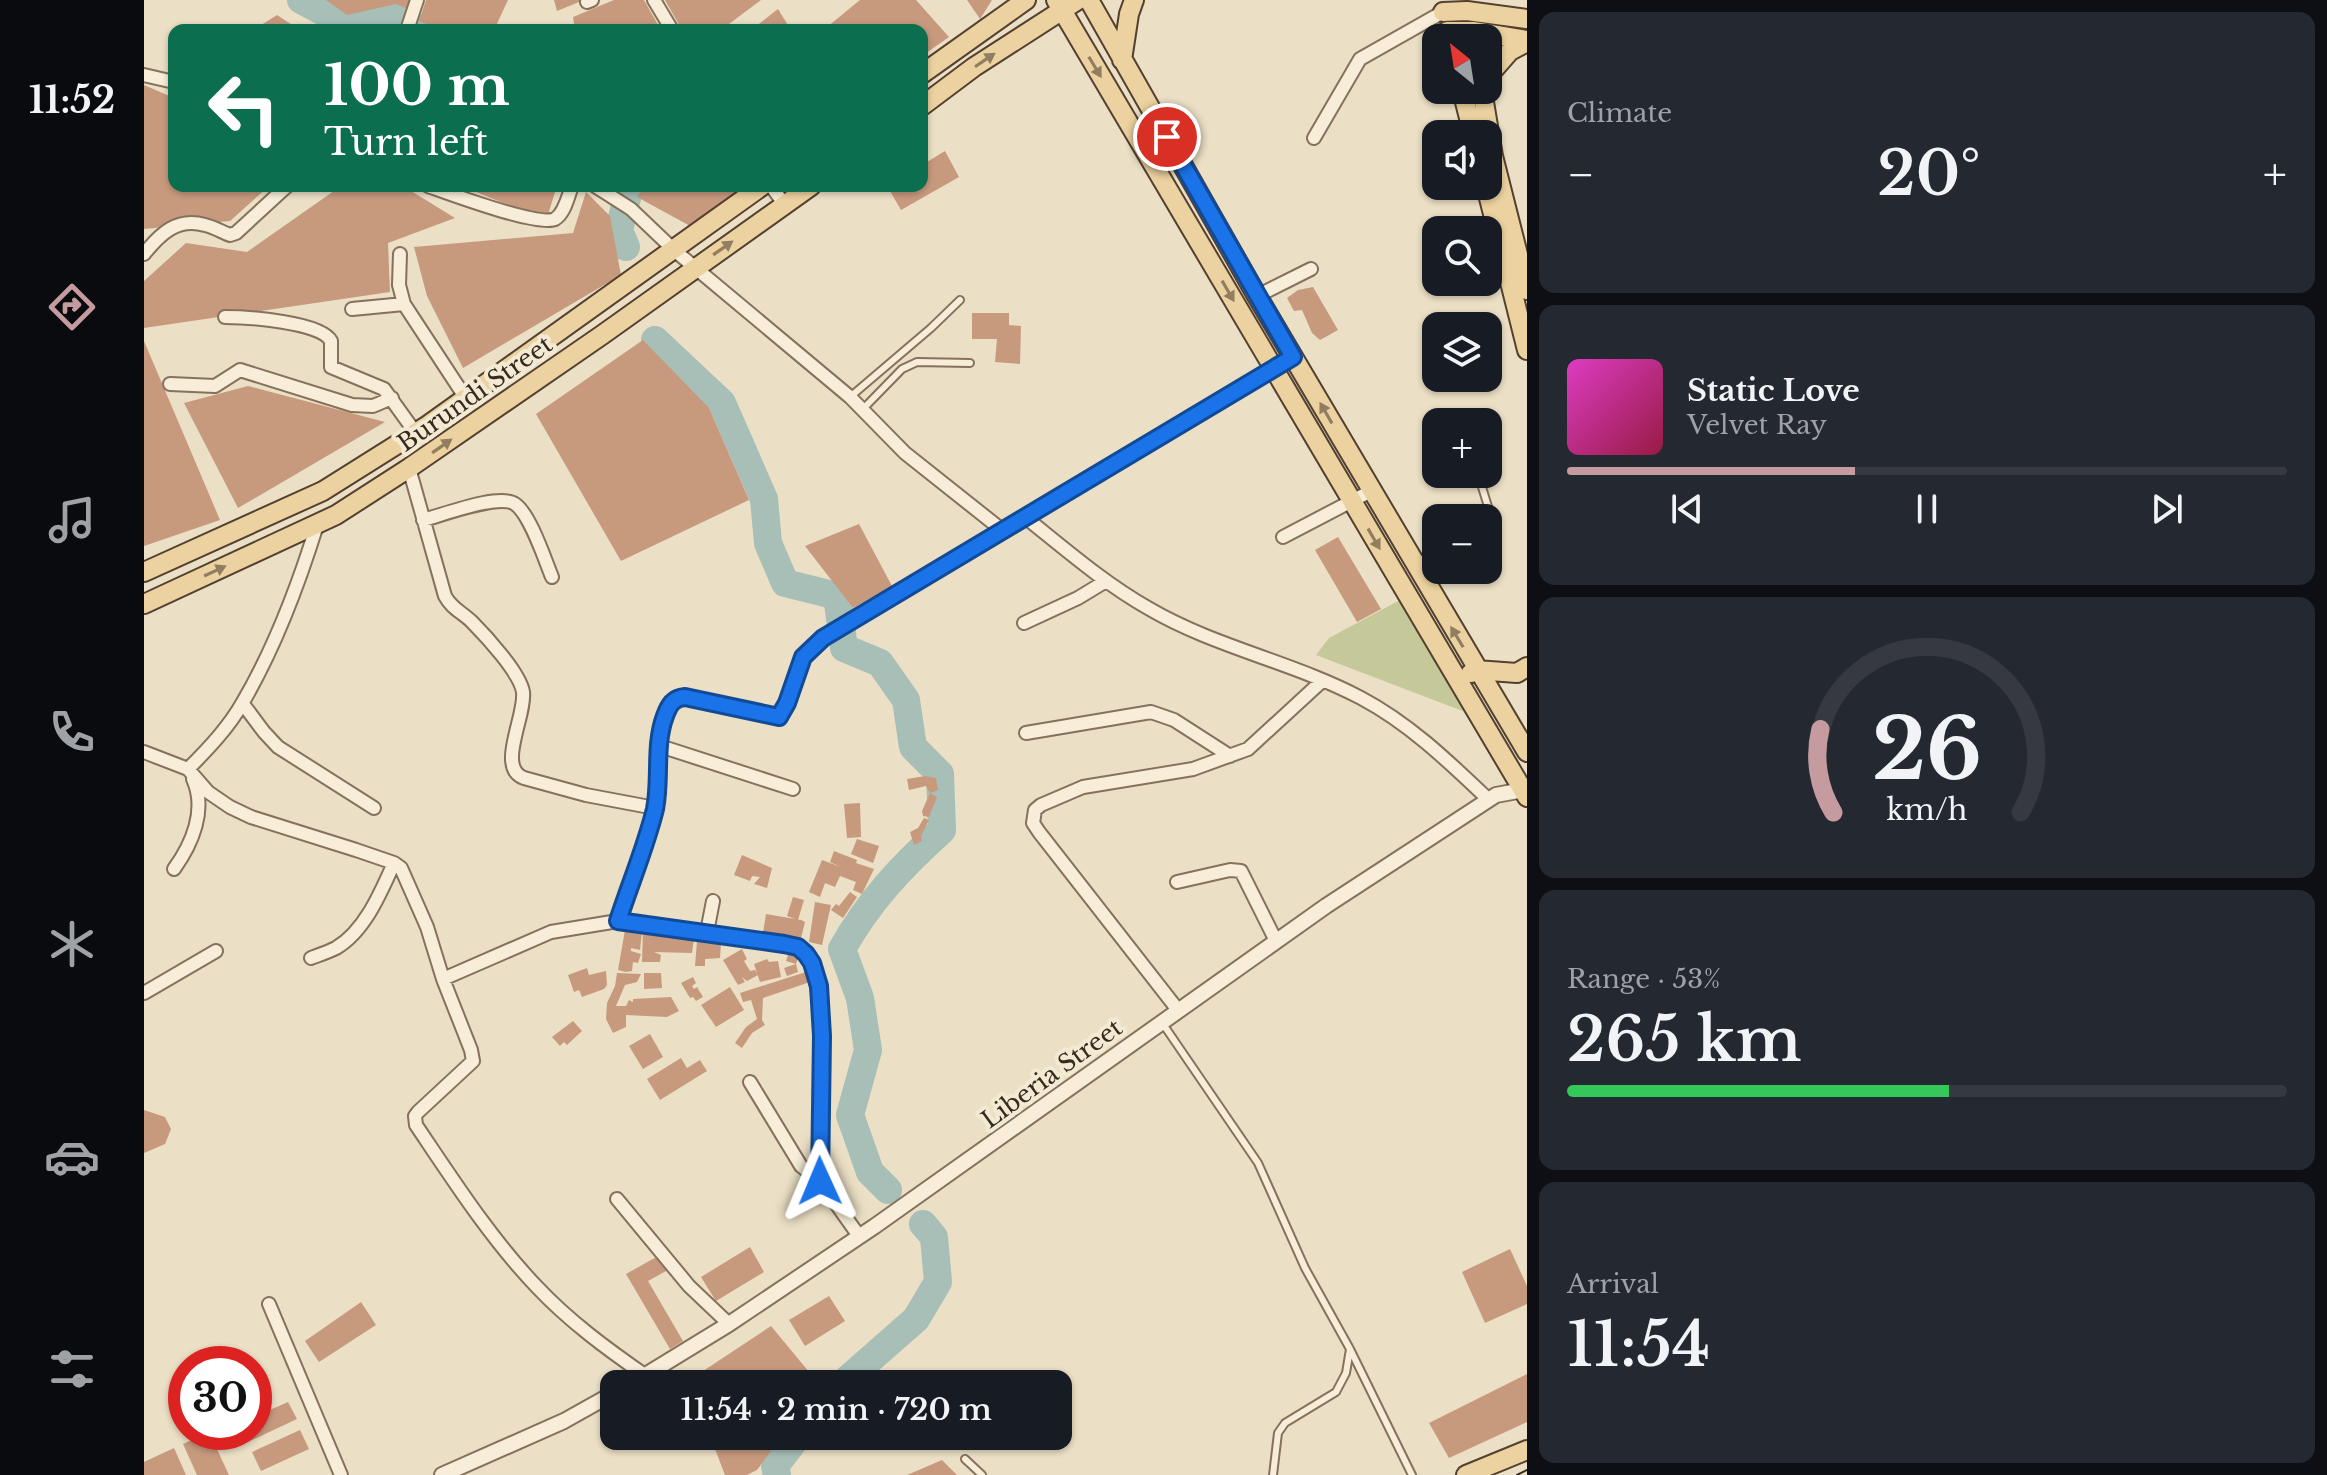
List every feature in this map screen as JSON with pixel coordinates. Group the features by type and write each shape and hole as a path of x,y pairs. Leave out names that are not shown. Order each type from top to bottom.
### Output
{"main road":[{"path":"928,70 1026,0"},
{"path":"928,102 1058,5 1078,0"},
{"path":"1089,0 1257,296 1527,753 1512,771"},
{"path":"1122,60 1134,0"},
{"path":"1058,5 1526,791"},
{"path":"1444,20 1464,6 1527,19"},
{"path":"1502,38 1527,41"},
{"path":"1502,60 1527,41"},
{"path":"1484,104 1493,156 1527,290"},
{"name":"Burundi Street","path":"144,572 323,491 415,432 754,192"},
{"name":"Burundi Street","path":"146,598 336,515 524,389 803,192"},
{"path":"1490,200 1527,350"},
{"path":"507,367 524,389"},
{"path":"323,491 336,515"},
{"path":"1458,680 1476,670 1517,673 1527,667"},
{"path":"1466,1475 1527,1450"},
{"path":"1498,1475 1527,1463"}],"street":[{"path":"409,24 417,0"},
{"path":"654,0 668,24"},
{"path":"1314,138 1360,59 1444,20"},
{"path":"144,75 168,81"},
{"path":"144,254 164,230 175,225 204,224 230,235 236,233 280,192"},
{"path":"446,192 499,210 546,221 556,219 563,211 570,192"},
{"path":"604,192 631,209 674,250 850,397 905,453 1002,530"},
{"path":"775,192 785,205"},
{"path":"400,254 399,285 404,304 465,397"},
{"path":"1257,296 1311,269"},
{"path":"352,309 404,304"},
{"path":"225,317 278,321 324,332 331,341 331,367 379,386 392,398 415,432"},
{"path":"618,921 655,808 665,714 677,698 685,697 779,717 803,657 823,638 1293,357"},
{"path":"170,384 215,386 240,370 352,405 373,406 392,398"},
{"path":"409,468 445,596 450,605 480,631 513,672 523,690 511,759 518,776 586,795 655,808"},
{"path":"1283,537 1371,491"},
{"path":"423,520 499,499 514,503 525,517 552,577"},
{"path":"1025,517 1106,581 1150,610 1360,697 1402,722 1493,798"},
{"path":"188,769 210,747 243,704 280,625 317,525"},
{"path":"1024,623 1106,581"},
{"path":"1178,1010 1039,832 1033,816 1041,805 1083,787 1193,769 1248,749 1322,681"},
{"path":"243,704 278,747 374,808"},
{"path":"1026,733 1151,712 1174,720 1230,756"},
{"path":"660,746 793,789"},
{"path":"144,752 188,769 208,792 251,817 394,863 407,877 473,1061 418,1112 416,1125 505,1250 536,1287 600,1344 637,1370"},
{"path":"174,869 192,841 198,811 198,790 188,769"},
{"name":"Liberia Street","path":"1493,798 1512,771"},
{"name":"Liberia Street","path":"656,1370 859,1236 1326,906 1493,798 1526,791"},
{"path":"311,958 335,949 353,933 381,893 394,863"},
{"path":"1177,882 1237,869 1241,871 1276,941"},
{"path":"707,932 713,901"},
{"path":"443,979 551,932 618,921 798,947 812,963 819,986 822,1036 820,1181"},
{"path":"144,993 216,951"},
{"path":"750,1082 801,1166 820,1181 859,1236"},
{"path":"617,1199 689,1286 729,1324"},
{"path":"269,1304 341,1475"},
{"path":"442,1475 564,1421 600,1401"}],"lane":[{"path":"850,397 960,300"},
{"path":"862,410 902,369 917,362 970,363"},
{"path":"1413,563 1422,558"},
{"path":"1162,1022 1258,1163 1305,1268 1350,1349 1412,1475"},
{"path":"1273,1475 1278,1433 1285,1423 1336,1392 1346,1373 1350,1349"},
{"path":"965,1459 982,1475"}],"green space":[{"path":"1402,599 1473,715 1316,655 1329,638"}],"building":[{"path":"326,0 410,0 408,9 396,4 347,15"},
{"path":"426,0 508,0 497,24 427,24 419,21"},
{"path":"554,0 584,0 557,11"},
{"path":"614,0 644,0 658,24 574,24 573,17"},
{"path":"665,0 761,0 729,24 679,24"},
{"path":"860,0 916,0 949,37 928,52 928,24 831,24"},
{"path":"967,0 992,0 980,19"},
{"path":"778,9 787,24 759,24"},
{"path":"277,15 291,24 263,24"},
{"path":"144,85 168,95 168,192 262,192 230,221 144,229"},
{"path":"945,151 959,177 901,210 890,192 928,192 928,161"},
{"path":"332,192 413,192 455,218 388,243 390,292 144,328 144,281 186,243 247,252"},
{"path":"476,192 555,192 546,221"},
{"path":"586,192 610,216 621,275 463,368 427,296 414,247 573,233"},
{"path":"641,192 740,192 692,227 637,197"},
{"path":"1313,287 1338,330 1320,340 1312,333 1302,310 1294,311 1287,298 1298,290"},
{"path":"972,313 1009,313 1009,325 1021,326 1020,364 995,362 997,339 972,339"},
{"path":"643,340 709,408 749,500 621,561 536,414"},
{"path":"144,341 220,520 144,546"},
{"path":"248,386 385,422 238,508 184,403"},
{"path":"859,524 892,586 853,608 805,546"},
{"path":"1338,537 1381,609 1357,622 1315,550"},
{"path":"936,778 938,790 930,793 926,786 909,790 907,779"},
{"path":"930,793 937,797 929,817 923,816 922,811"},
{"path":"860,803 861,837 847,838 844,804"},
{"path":"924,818 929,820 921,836 922,841 914,845 910,832 918,828"},
{"path":"857,839 879,846 873,863 851,854"},
{"path":"834,851 874,869 862,894 853,890 856,882 840,876 835,887 825,883 820,897 809,892 822,860 841,867 830,862"},
{"path":"742,855 772,868 767,888 754,884 760,877 752,876 750,881 734,875"},
{"path":"850,892 857,897 843,918 831,910 836,904 839,906"},
{"path":"793,897 804,900 798,920 787,916"},
{"path":"815,902 831,905 822,945 809,942"},
{"path":"766,914 805,922 801,938 763,933"},
{"path":"625,930 642,932 640,950 631,948 631,951 641,954 638,963 633,962 632,971 626,972 618,970"},
{"path":"643,931 694,938 692,953 654,952 661,955 660,962 642,962"},
{"path":"697,941 721,942 720,958 705,959 705,966 695,966"},
{"path":"742,949 750,971 755,970 758,975 747,981 742,977 745,982 738,985 723,960"},
{"path":"789,952 794,952 794,957 798,958 796,964 786,961"},
{"path":"767,959 769,962 778,961 781,977 760,982 754,964"},
{"path":"796,964 798,972 787,976 784,968"},
{"path":"587,968 589,975 606,971 607,985 582,997 579,990 574,992 568,975"},
{"path":"806,972 810,982 763,998 762,1020 765,1025 752,1033 742,1048 735,1043 746,1027 757,1019 751,1000 743,1002 740,993"},
{"path":"617,973 641,974 637,982 625,985 616,1006 626,1006 633,999 671,997 679,1011 667,1017 626,1015 626,1027 613,1033 606,1019 607,1003"},
{"path":"644,973 661,973 662,988 644,989"},
{"path":"693,977 696,983 692,986 694,989 697,987 703,997 696,1001 690,998 681,983"},
{"path":"730,987 744,1010 716,1027 701,1005"},
{"path":"573,1021 582,1031 567,1045 564,1042 560,1046 552,1037"},
{"path":"650,1034 663,1057 643,1069 629,1046"},
{"path":"681,1058 687,1068 700,1060 707,1071 660,1100 647,1079"},
{"path":"144,1110 165,1117 171,1129 165,1144 144,1153"},
{"path":"750,1247 764,1272 716,1301 701,1277"},
{"path":"1510,1249 1527,1286 1527,1304 1485,1323 1462,1272"},
{"path":"660,1255 668,1270 648,1281 683,1341 670,1349 626,1274"},
{"path":"829,1296 845,1321 805,1346 789,1320"},
{"path":"361,1302 376,1325 319,1362 305,1341"},
{"path":"771,1326 807,1370 705,1370"},
{"path":"1527,1374 1527,1422 1449,1458 1429,1423"},
{"path":"288,1402 297,1419 272,1431 272,1409"},
{"path":"300,1430 309,1449 261,1471 252,1452 272,1450 272,1443"},
{"path":"175,1450 186,1475 144,1475 144,1462"},
{"path":"186,1450 217,1450 229,1475 197,1475"},
{"path":"715,1450 772,1450 757,1470 747,1475 725,1475"},
{"path":"942,1460 957,1475 907,1475"}],"waterway":[{"path":"301,0 346,24"},
{"path":"346,24 394,15 409,24"},
{"path":"626,247 619,230 628,192"},
{"path":"655,340 722,403 764,499 768,543 785,583 837,596 844,648 880,663 906,700 913,747 940,774 942,830 887,885 842,949 860,998 868,1050 850,1115 870,1172 888,1190"},
{"path":"858,1370 916,1319 938,1282 934,1237 923,1224"},
{"path":"777,1475 775,1466 787,1450"}],"tram line":[{"path":"1517,1475 1527,1470"}],"route":[{"path":"820,1181 821,1007 819,986 806,954 798,947 784,944 618,921 655,808 661,727 665,714 677,698 685,697 779,717 803,657 823,638 1293,357 1167,137"}]}
